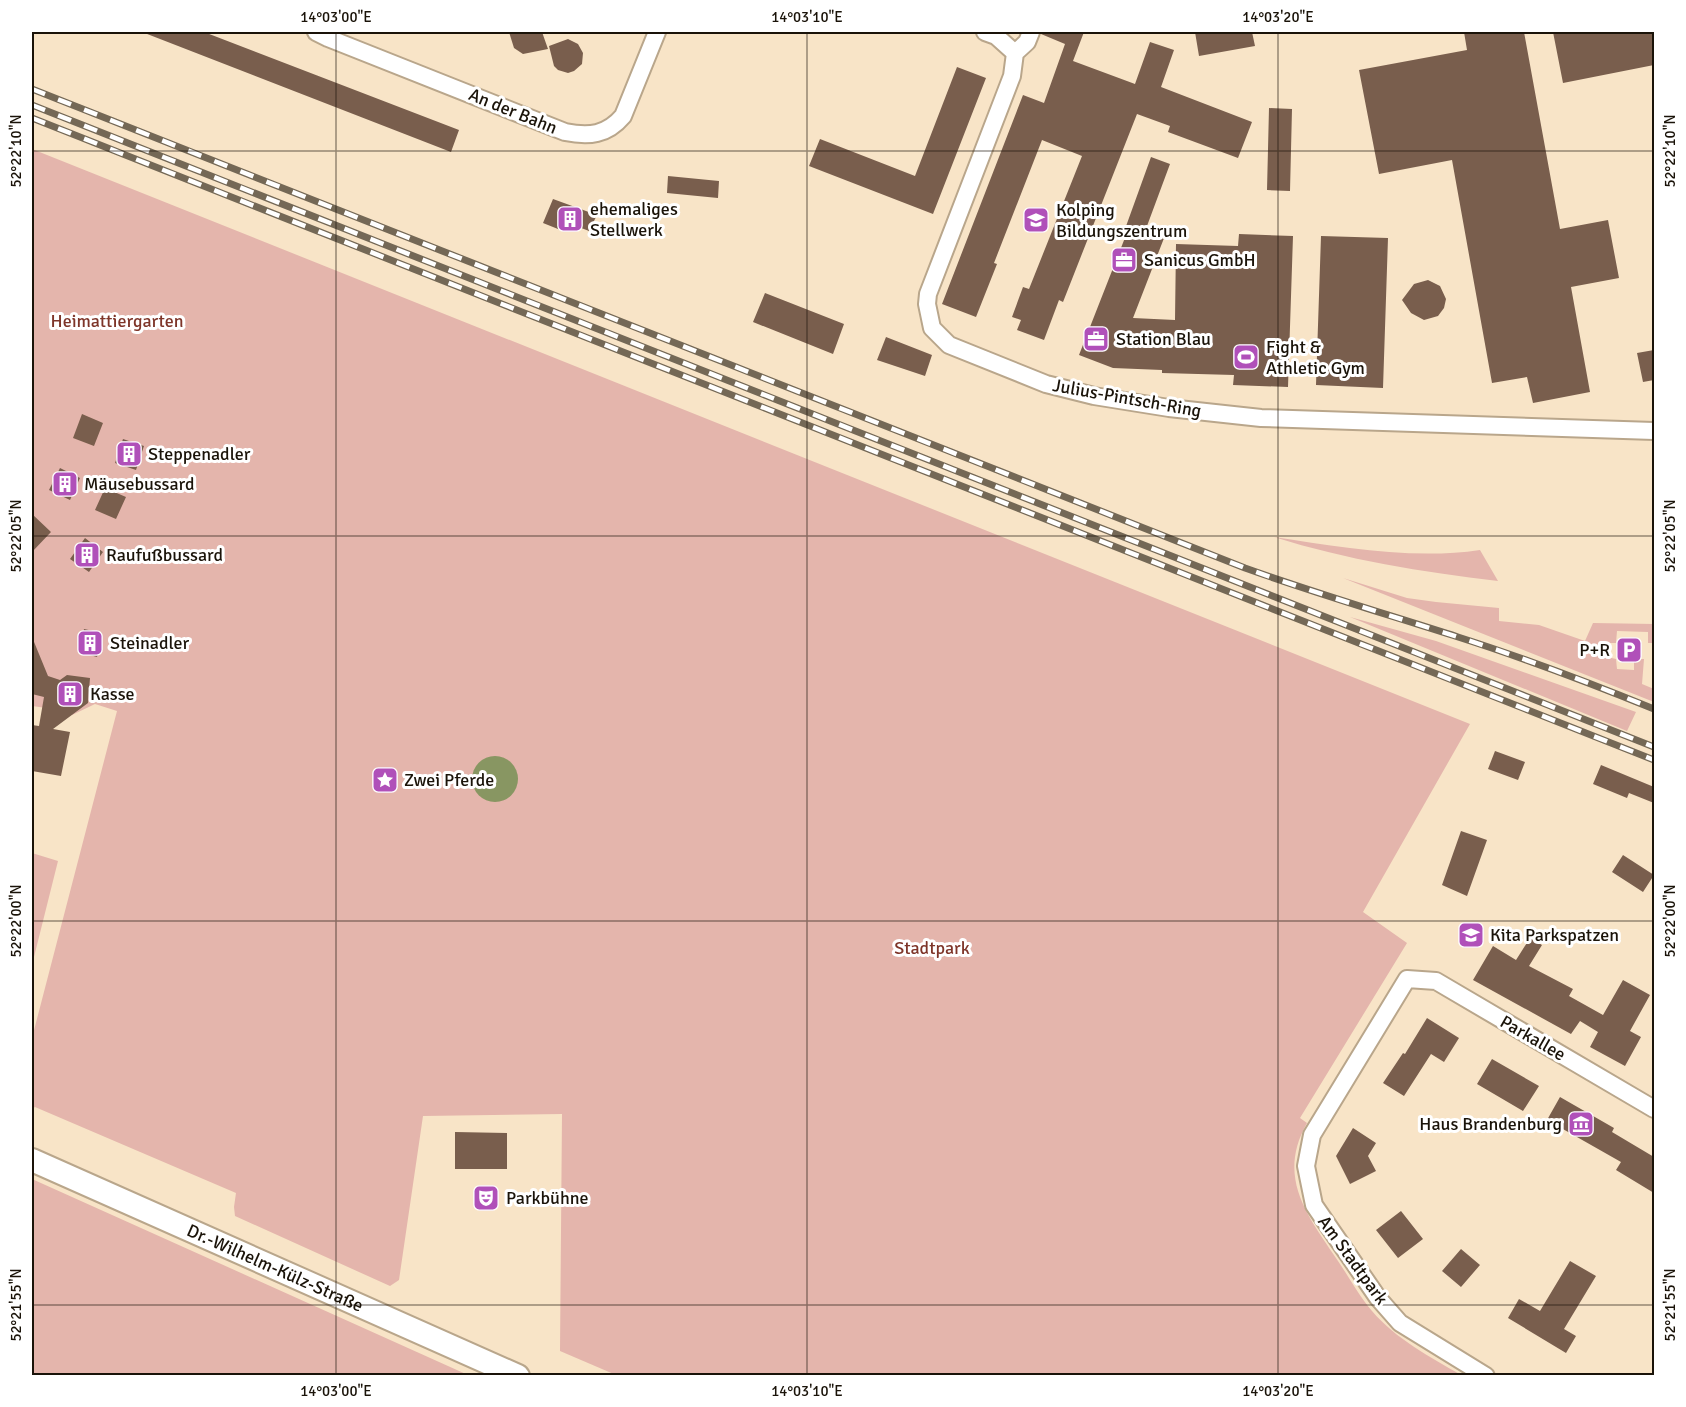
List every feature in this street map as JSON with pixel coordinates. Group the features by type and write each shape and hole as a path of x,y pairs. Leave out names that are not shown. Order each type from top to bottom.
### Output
{"main road":[{"name":"Dr.-Wilhelm-Külz-Straße","path":"32,1160 518,1376"}],"street":[{"name":"An der Bahn","path":"316,32 328,39 581,136 593,136 604,132 623,116 657,32"},
{"path":"985,32 996,36 1015,53"},
{"name":"Julius-Pintsch-Ring","path":"1031,32 1027,42 1015,53 1012,76 928,294 927,304 932,328 950,345 1002,367 1067,390 1180,410 1302,420 1654,431"},
{"name":"Parkallee","path":"1407,979 1436,981 1654,1109"},
{"name":"Am Stadtpark","path":"1407,979 1312,1134 1306,1166 1314,1205 1378,1298 1400,1323 1486,1376"}],"green space":[{"name":"Stadtpark","path":"32,149 1470,724 1363,912 1407,943 1300,1118 1307,1123 1298,1143 1295,1161 1295,1179 1307,1212 1367,1305 1381,1321 1403,1339 1461,1375 616,1375 560,1351 562,1114 423,1116 399,1280 390,1286 235,1216 236,1193 35,1107 32,1109 32,1038 117,711 95,704 72,715 61,710 32,706"},
{"path":"1274,537 1403,553 1455,553 1480,550 1498,581 1385,564"},
{"path":"1343,578 1407,598 1499,608 1499,621 1539,625 1585,641 1593,623 1654,624 1654,643 1648,643 1648,632 1617,631 1616,643 1609,643 1607,657 1616,659 1617,669 1634,670 1634,659 1644,659 1642,684 1654,689 1654,702"},
{"path":"1350,617 1436,641 1636,712 1627,731"},
{"path":"32,853 58,861 32,965"},
{"path":"32,1179 468,1375 32,1375"}],"shaded area":[{"path":"495,756 511,763 518,779 511,795 495,802 479,795 472,779 479,763"}],"building":[{"path":"142,32 204,32 459,130 451,152"},
{"path":"509,32 542,32 548,49 523,54 514,48"},
{"name":"Kolping Bildungszentrum","path":"1041,32 1084,32 1073,61 1135,84 1150,42 1174,50 1161,87 1252,122 1238,158 1168,132 1170,126 1137,114 1063,302 1059,300 1044,340 1017,330 1021,320 1012,317 1023,287 1029,289 1082,156 1042,140 994,263 997,264 976,317 942,304 1023,95 1044,103 1065,44"},
{"path":"1195,32 1252,32 1255,46 1199,56"},
{"path":"1464,32 1524,32 1560,229 1608,220 1619,278 1571,287 1590,392 1533,403 1527,377 1492,383 1452,160 1379,174 1359,70 1467,50"},
{"path":"1553,32 1654,32 1654,65 1563,83"},
{"path":"568,39 578,44 583,53 582,64 568,73 554,66 549,46"},
{"path":"957,67 986,78 933,214 809,166 820,139 915,176"},
{"path":"1269,108 1292,109 1290,191 1267,190"},
{"path":"1151,157 1170,164 1147,226 1166,233 1133,318 1175,320 1176,244 1238,246 1239,234 1293,236 1288,387 1233,385 1234,375 1162,373 1162,370 1113,368 1079,355 1128,230 1125,229"},
{"path":"668,176 719,181 718,198 667,193"},
{"name":"ehemaliges Stellwerk","path":"553,199 597,215 589,231 566,222 563,231 543,223"},
{"path":"1321,236 1388,238 1383,388 1316,385"},
{"path":"1428,280 1440,286 1446,299 1444,308 1438,316 1424,320 1411,313 1402,300 1414,284"},
{"path":"765,293 844,324 833,354 753,322"},
{"path":"886,337 932,355 925,376 877,360"},
{"path":"1654,350 1654,380 1643,382 1637,353"},
{"path":"82,414 103,423 94,446 73,438"},
{"name":"Steppenadler","path":"123,439 144,446 136,470 115,463"},
{"name":"Mäusebussard","path":"60,468 80,478 70,500 49,490"},
{"path":"105,488 126,497 116,519 95,510"},
{"path":"32,514 51,532 32,552"},
{"name":"Raufußbussard","path":"85,538 103,552 89,572 70,559"},
{"name":"Steinadler","path":"84,629 102,633 97,657 79,652"},
{"path":"32,637 48,676 60,680 67,675 90,678 88,703 53,729 70,732 61,776 32,771 32,725 39,726 44,697 32,694"},
{"path":"1495,751 1525,762 1518,780 1488,769"},
{"path":"1601,765 1654,787 1654,803 1629,793 1627,798 1593,784"},
{"path":"1461,831 1487,840 1467,896 1442,885"},
{"path":"1623,855 1654,875 1643,892 1612,872"},
{"path":"1530,938 1542,945 1529,966 1573,989 1569,996 1603,1015 1623,980 1650,995 1630,1031 1641,1037 1625,1066 1590,1047 1598,1032 1580,1021 1571,1034 1473,980 1493,946 1516,960"},
{"path":"1427,1018 1459,1038 1444,1062 1431,1054 1404,1096 1383,1083 1403,1053 1405,1054"},
{"path":"1492,1059 1539,1086 1523,1111 1477,1084"},
{"path":"1560,1097 1614,1128 1612,1132 1654,1157 1654,1193 1616,1170 1621,1162 1547,1120"},
{"path":"1353,1128 1376,1143 1368,1156 1376,1171 1350,1184 1336,1156"},
{"path":"455,1132 507,1133 507,1169 455,1169"},
{"path":"1401,1211 1423,1239 1398,1258 1376,1230"},
{"path":"1461,1249 1480,1265 1461,1287 1442,1271"},
{"path":"1570,1261 1596,1276 1564,1329 1576,1336 1566,1353 1508,1318 1519,1299 1540,1311"}],"railway":[{"path":"32,89 1245,568 1507,653 1654,709"},
{"path":"32,105 1654,747"},
{"path":"32,118 1654,760"}],"place":[{"name":"ehemaliges Stellwerk","path":"570,219"},
{"name":"Kolping Bildungszentrum","path":"1036,220"},
{"name":"Sanicus GmbH","path":"1124,260"},
{"name":"Station Blau","path":"1096,339"},
{"name":"Fight & Athletic Gym","path":"1246,357"},
{"name":"Steppenadler","path":"129,454"},
{"name":"Mäusebussard","path":"65,484"},
{"name":"Raufußbussard","path":"87,555"},
{"name":"Steinadler","path":"90,643"},
{"name":"P+R","path":"1629,650"},
{"name":"Kasse","path":"70,694"},
{"name":"Zwei Pferde","path":"385,780"},
{"name":"Kita Parkspatzen","path":"1471,935"},
{"name":"Haus Brandenburg","path":"1581,1124"},
{"name":"Parkbühne","path":"486,1198"}],"park label":[{"name":"Heimattiergarten","path":"117,321"}]}
